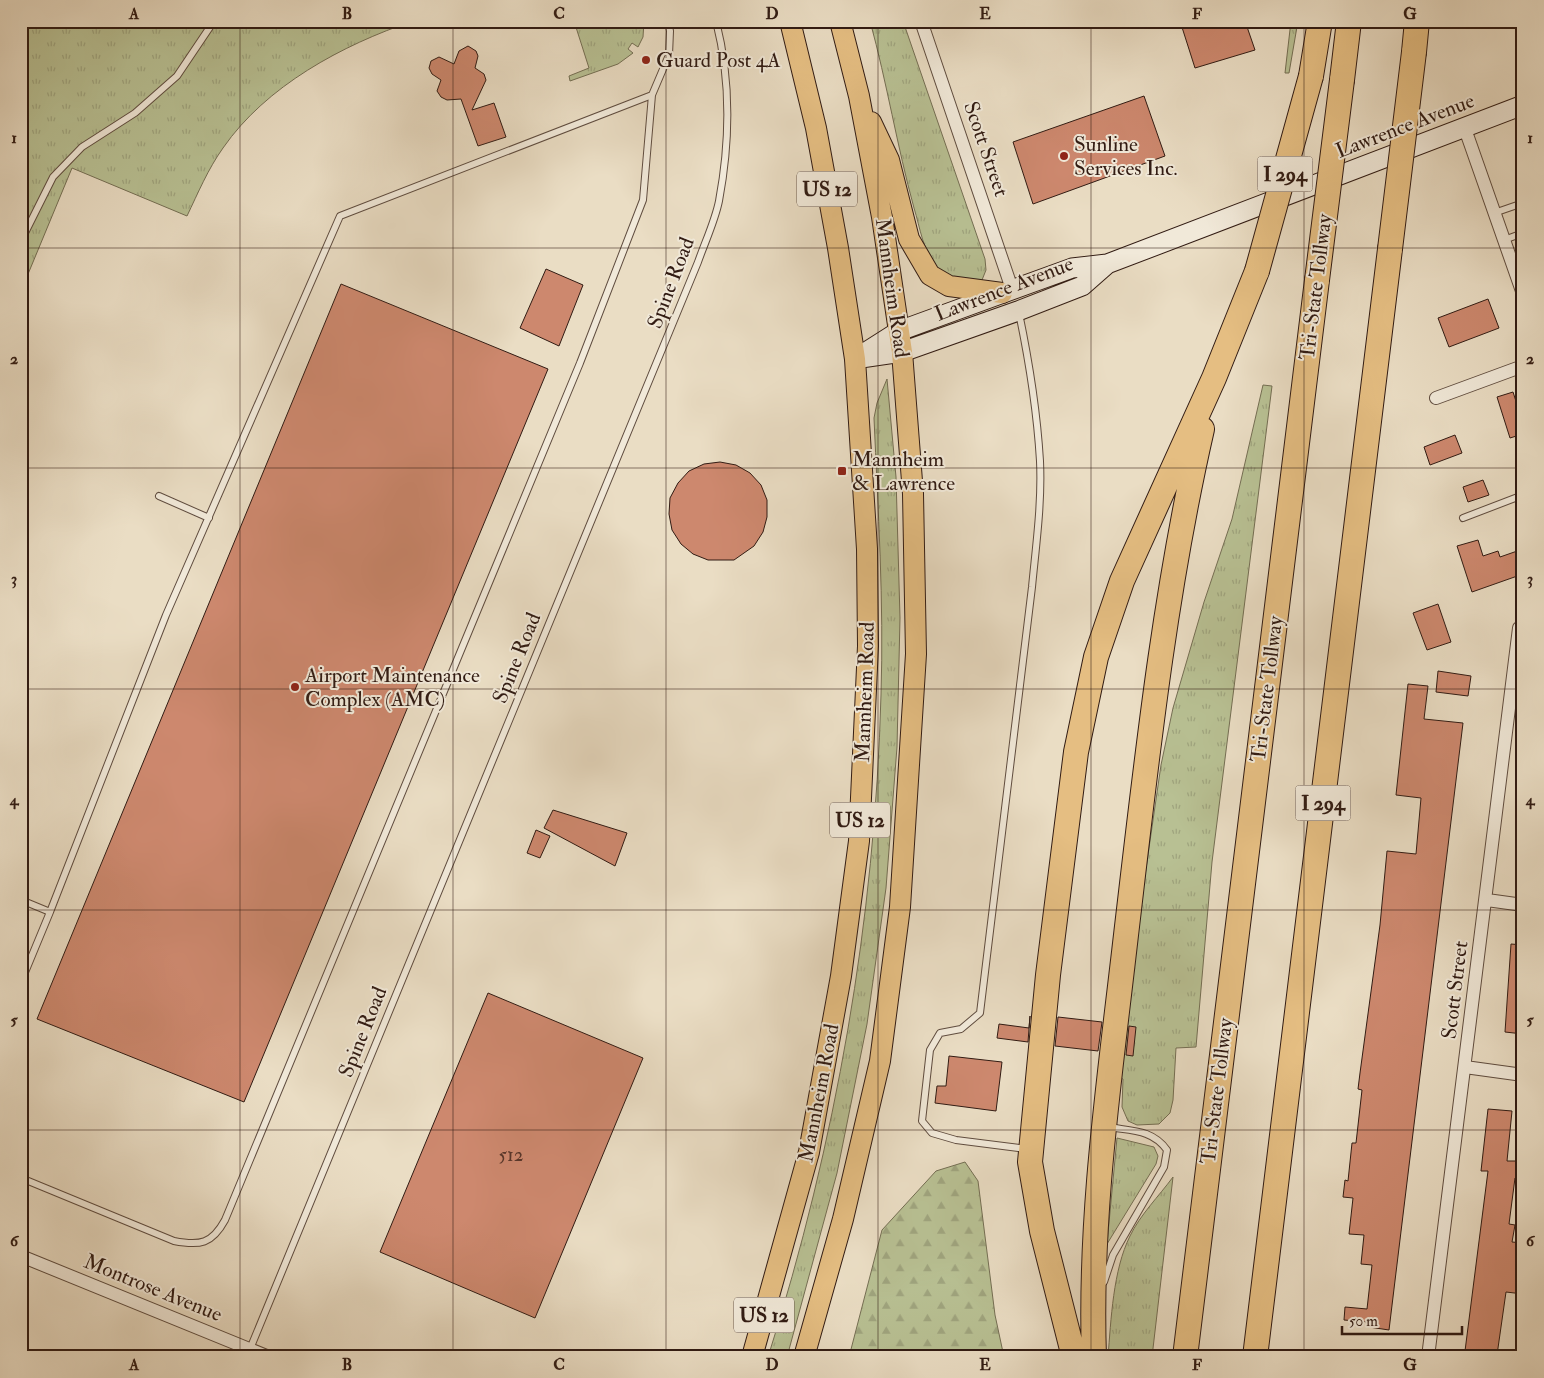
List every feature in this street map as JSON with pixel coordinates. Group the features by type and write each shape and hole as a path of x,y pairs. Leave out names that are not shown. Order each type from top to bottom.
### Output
{"highway":[{"name":"I 294","path":"1074,1357 1042,1231 1030,1162 1048,975 1076,752 1096,657 1122,581 1214,378 1257,271 1311,76 1320,21"},
{"name":"Tri-State Tollway","path":"1185,1357 1349,21"},
{"name":"I 294","path":"1255,1357 1418,21"},
{"name":"I 294","path":"1094,1357 1094,1232 1104,1127 1163,631 1179,537 1214,378"}],"main road":[{"name":"Mannheim Road","path":"752,1357 809,1152 841,976 859,841 866,733 867,540 854,359 838,248 816,128 790,21"},
{"name":"Mannheim Road","path":"804,1357 843,1219 880,1062 900,907 916,654 913,494 902,352 890,263 859,96 840,21"},
{"path":"859,96 889,160 910,239 930,275 949,286 1007,291"},
{"name":"Lawrence Avenue","path":"854,359 899,331 1072,268 1107,264 1523,105"},
{"name":"Lawrence Avenue","path":"854,359 902,352 1018,311 1082,286 1107,264"}],"street":[{"name":"Scott Street","path":"922,21 1007,291"},
{"path":"1464,126 1523,294"},
{"path":"1436,398 1523,366"},
{"name":"Scott Street","path":"1428,1357 1521,628"},
{"path":"1487,900 1523,905"},
{"path":"1465,1068 1523,1074"},
{"name":"Montrose Avenue","path":"21,1256 248,1353 269,1357"}],"lane":[{"path":"21,241 53,177 82,147 135,113 176,76 214,21"},
{"path":"21,1178 174,1242 190,1244 204,1242 217,1236 226,1220 595,325 643,200 652,95 669,55 670,30 668,21"},
{"name":"Spine Road","path":"248,1353 698,262 719,202 726,147 728,98 722,42 716,21"},
{"path":"21,982 166,615 340,216 652,95"},
{"path":"1494,213 1523,203"},
{"path":"1504,240 1523,233"},
{"path":"1018,311 1027,351 1040,462 1038,530 1031,597 980,1013 961,1029 940,1033 930,1050 922,1121 932,1133 956,1140 1031,1150"},
{"path":"1463,518 1523,494"},
{"path":"159,496 209,518"},
{"path":"21,900 50,912"},
{"path":"1093,1333 1100,1293 1113,1256 1164,1167 1168,1150 1160,1139 1146,1133 1104,1127"}],"green space":[{"path":"21,21 413,21 359,42 333,55 283,87 261,105 223,148 187,216 72,168 21,291"},
{"path":"574,21 644,21 643,37 638,47 632,43 628,49 633,53 618,64 570,81 569,76 589,68"},
{"path":"870,21 903,21 985,259 986,270 982,280 964,282 952,279 937,268 928,255 908,185"},
{"path":"1291,21 1298,21 1289,73 1285,73"},
{"path":"887,379 896,477 900,618 897,747 886,888 867,1024 837,1173 787,1357 768,1357 814,1195 848,1030 861,947 877,779 882,660 879,522 874,418 877,403"},
{"path":"1263,385 1272,386 1212,862 1196,1047 1176,1048 1173,1100 1170,1113 1159,1124 1137,1125 1128,1121 1122,1107 1123,1079 1116,1076 1161,765 1173,708 1204,602 1232,519"},
{"path":"1117,1138 1154,1147 1158,1156 1156,1164 1107,1244"},
{"path":"965,1162 978,1181 995,1315 1004,1357 849,1357 882,1230 936,1171"},
{"path":"1173,1177 1152,1357 1108,1357 1116,1279 1124,1249 1139,1221"}],"building":[{"path":"1180,21 1245,21 1255,50 1195,68"},
{"path":"468,46 476,51 478,56 475,68 484,74 486,80 472,110 494,103 506,137 478,146 461,99 447,100 441,97 437,91 441,80 432,74 429,68 431,61 439,57 454,64 459,51"},
{"path":"1144,96 1165,156 1033,204 1013,142"},
{"path":"546,269 583,285 559,346 520,328"},
{"name":"Airport Maintenance Complex (AMC)","path":"341,284 548,369 244,1102 37,1019"},
{"path":"1488,299 1499,328 1449,347 1438,318"},
{"path":"1513,392 1523,423 1523,434 1510,438 1497,397"},
{"path":"1455,435 1462,453 1430,465 1424,447"},
{"path":"720,462 736,465 750,473 761,485 767,500 767,517 763,532 754,546 734,560 708,560 693,554 681,544 672,530 669,514 670,498 678,483 689,471 704,464"},
{"path":"1483,480 1489,495 1468,502 1463,487"},
{"path":"1478,540 1483,556 1498,551 1500,557 1523,549 1523,574 1472,592 1457,546"},
{"path":"1438,604 1451,642 1427,650 1413,613"},
{"path":"1438,671 1471,676 1468,696 1436,692"},
{"path":"1408,684 1428,686 1424,719 1463,723 1389,1330 1369,1327 1369,1322 1344,1320 1345,1307 1367,1309 1372,1265 1361,1264 1364,1235 1349,1234 1353,1198 1343,1197 1345,1180 1348,1181 1352,1143 1356,1143 1362,1090 1358,1089 1380,925 1387,851 1416,854 1421,798 1396,795"},
{"path":"553,810 627,833 615,866 544,828"},
{"path":"536,830 550,836 540,858 527,853"},
{"path":"1511,944 1523,945 1523,1034 1505,1032"},
{"path":"488,993 643,1058 535,1318 380,1252"},
{"path":"1030,1016 1028,1042 997,1038 999,1024 1029,1028"},
{"path":"1058,1017 1102,1022 1098,1051 1055,1046"},
{"path":"1129,1026 1136,1027 1133,1056 1126,1055"},
{"path":"949,1056 1002,1062 996,1111 935,1103 937,1086 946,1086"},
{"path":"1488,1109 1512,1111 1507,1161 1523,1161 1523,1178 1515,1178 1509,1224 1515,1225 1512,1242 1523,1243 1523,1294 1506,1292 1497,1355 1465,1351 1488,1171 1481,1171"}],"place":[{"name":"Guard Post 4A","path":"646,60"},
{"name":"Sunline Services Inc.","path":"1064,156"},
{"name":"Mannheim & Lawrence","path":"842,471"},
{"name":"Airport Maintenance Complex (AMC)","path":"295,687"}]}
